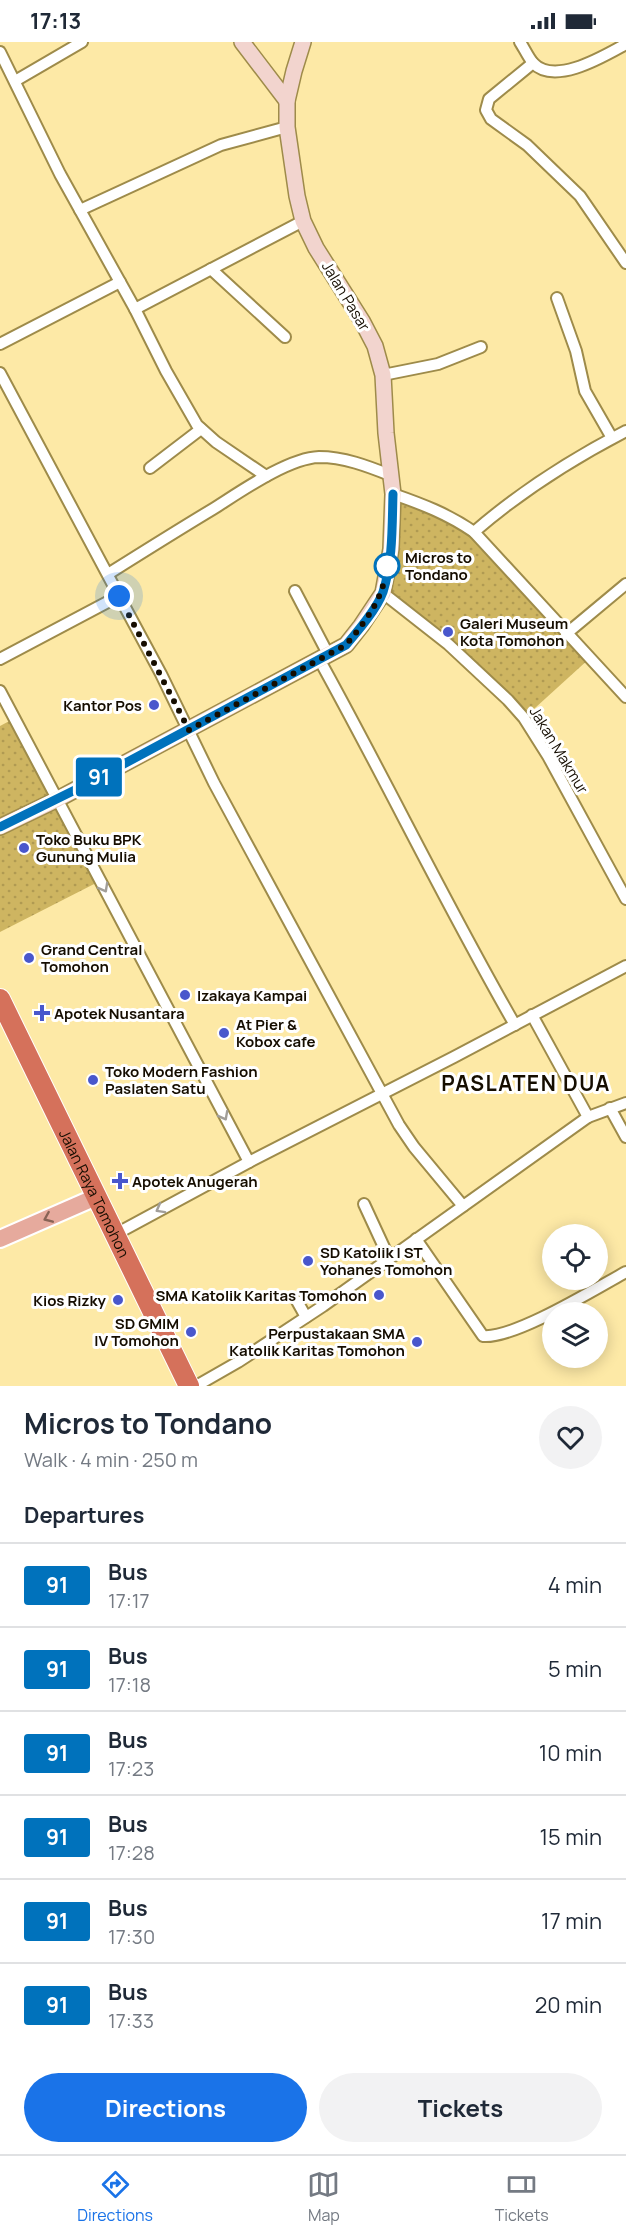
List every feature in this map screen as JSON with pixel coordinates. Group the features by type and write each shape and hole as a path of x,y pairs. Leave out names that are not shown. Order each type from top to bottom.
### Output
{"highway":[{"name":"Jalan Raya Tomohon","path":"0,999 189,1386"}],"main road":[{"path":"0,1239 96,1197"}],"street":[{"path":"15,81 82,42"},
{"path":"242,42 287,101"},
{"name":"Jalan Pasar","path":"303,42 287,101 297,196 303,221 316,248 367,329 375,346 383,375 393,494 391,549 383,593"},
{"path":"520,42 533,63 545,70 570,69 594,62 626,44"},
{"path":"0,52 80,210 135,309 166,371 201,429 266,476"},
{"path":"533,63 489,99 486,110 491,119 527,145 580,196 626,263"},
{"path":"80,210 221,145 288,127"},
{"path":"135,309 303,221"},
{"path":"212,269 285,337"},
{"path":"0,344 120,282"},
{"path":"557,298 576,351 585,391 612,438"},
{"path":"383,375 438,363 481,347"},
{"path":"0,373 108,574 214,783 382,1094 405,1135 463,1206"},
{"path":"150,468 201,429"},
{"path":"474,532 500,509 586,451 626,431"},
{"path":"108,574 266,476 296,463 317,457 341,459 370,466 390,475"},
{"path":"393,494 427,505 453,517 474,532 626,698"},
{"path":"566,634 626,584"},
{"path":"295,591 323,657 364,740 515,1024"},
{"path":"0,827 58,799 346,645 362,626 383,593"},
{"name":"Jakan Makmur","path":"383,593 448,644 524,718 548,756 626,899"},
{"path":"0,659 119,596"},
{"path":"0,690 249,1162"},
{"path":"114,1235 249,1162 626,966"},
{"path":"532,1015 588,1117"},
{"path":"196,1386 238,1362 306,1317 588,1117 626,1103"},
{"path":"610,1108 626,1137"},
{"path":"364,1204 389,1258"},
{"path":"416,1239 483,1336 513,1332 626,1272"},
{"path":"297,1301 306,1317"}],"shaded area":[{"path":"393,494 453,517 590,658 524,718 383,593"},
{"path":"15,718 100,881 0,932 0,726"}],"bus line":[{"name":"91","path":"0,827 77,789 346,645 362,626 383,593 391,549 393,494"}],"place":[{"name":"Micros to Tondano","path":"387,566"},
{"name":"Galeri Museum Kota Tomohon","path":"448,632"},
{"name":"Kantor Pos","path":"154,705"},
{"name":"Toko Buku BPK Gunung Mulia","path":"24,848"},
{"name":"Grand Central Tomohon","path":"29,958"},
{"name":"Izakaya Kampai","path":"185,995"},
{"name":"Apotek Nusantara","path":"42,1013"},
{"name":"At Pier & Kobox cafe","path":"224,1033"},
{"name":"Toko Modern Fashion Paslaten Satu","path":"93,1080"},
{"name":"Apotek Anugerah","path":"120,1181"},
{"name":"SD Katolik I ST Yohanes Tomohon","path":"308,1261"},
{"name":"SMA Katolik Karitas Tomohon","path":"379,1295"},
{"name":"Kios Rizky","path":"118,1300"},
{"name":"SD GMIM IV Tomohon","path":"191,1332"},
{"name":"Perpustakaan SMA Katolik Karitas Tomohon","path":"417,1342"}],"district":[{"name":"PASLATEN DUA","path":"526,1083"}],"route":[{"path":"119,596 189,730 346,645 362,626 383,593 387,566"}]}
